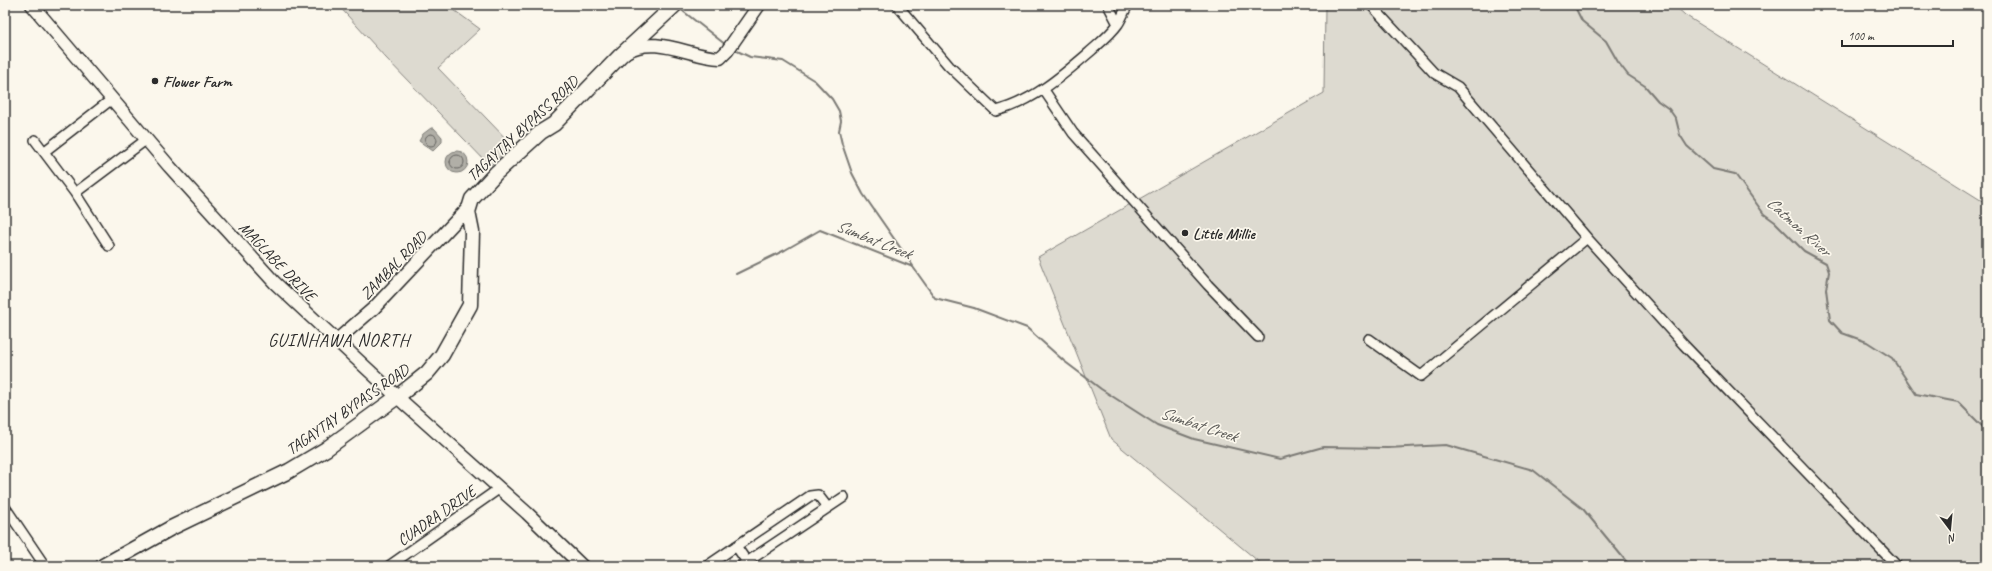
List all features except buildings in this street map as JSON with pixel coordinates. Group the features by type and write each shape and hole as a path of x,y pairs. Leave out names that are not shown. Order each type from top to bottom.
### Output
{"main road":[{"name":"MAGLABE DRIVE","path":"32,5 237,243 256,261 275,283 397,397 500,488 582,566"},
{"name":"TAGAYTAY BYPASS ROAD","path":"103,566 171,528 289,471 326,449 397,397 435,364 455,334 470,306 472,232 468,221 468,208 477,192 540,132 554,124 620,56 675,5"},
{"path":"620,56 635,48 644,46 670,48 718,58 723,57 759,5"},
{"name":"ZAMBAL ROAD","path":"337,340 374,308 468,208"}],"street":[{"path":"897,5 949,66 996,111 1007,108 1044,90 1104,40 1118,24 1128,5"},
{"path":"1108,5 1118,24"},
{"path":"1371,5 1434,73 1454,83 1466,95 1587,238 1684,345 1897,566"},
{"path":"1044,90 1073,133 1258,337"},
{"path":"45,151 112,99"},
{"path":"75,193 147,139"},
{"path":"35,140 45,151 75,193 109,246"},
{"path":"1369,339 1421,376 1587,238"},
{"name":"CUADRA DRIVE","path":"389,566 500,488"},
{"path":"707,566 814,494 818,495 828,508"},
{"path":"736,546 744,564 844,497"},
{"path":"5,507 45,566"}],"shaded area":[{"path":"338,5 447,5 480,29 438,68 512,145 490,166 385,57"},
{"path":"1325,5 1674,5 1685,15 1987,204 1987,566 1264,566 1111,439 1038,257 1324,93"}],"water":[{"path":"431,128 434,128 442,137 442,142 433,151 419,141 423,134"},
{"path":"457,151 465,154 468,162 465,170 457,173 449,170 446,162 449,154"}],"waterway":[{"name":"Catmon River","path":"1574,5 1582,21 1606,41 1618,62 1628,75 1645,86 1658,101 1669,109 1676,119 1680,135 1687,146 1713,169 1735,174 1764,214 1775,222 1804,251 1826,263 1829,272 1826,289 1830,320 1842,333 1867,342 1892,358 1916,394 1958,402 1983,427 1987,426"},
{"path":"679,8 726,45"},
{"path":"733,49 750,57 783,61 815,81 832,99 839,111 841,121 839,131 852,173 863,194 913,266"},
{"name":"Sumbat Creek","path":"736,274 785,250 820,230 913,267 935,298 974,308 1027,328 1064,361 1101,389 1157,425 1194,439 1280,459 1323,447 1387,448 1446,445 1533,470 1583,509 1630,566"}],"place":[{"name":"Flower Farm","path":"155,81"},
{"name":"Little Millie","path":"1185,233"}],"district":[{"name":"GUINHAWA NORTH","path":"339,340"}]}
